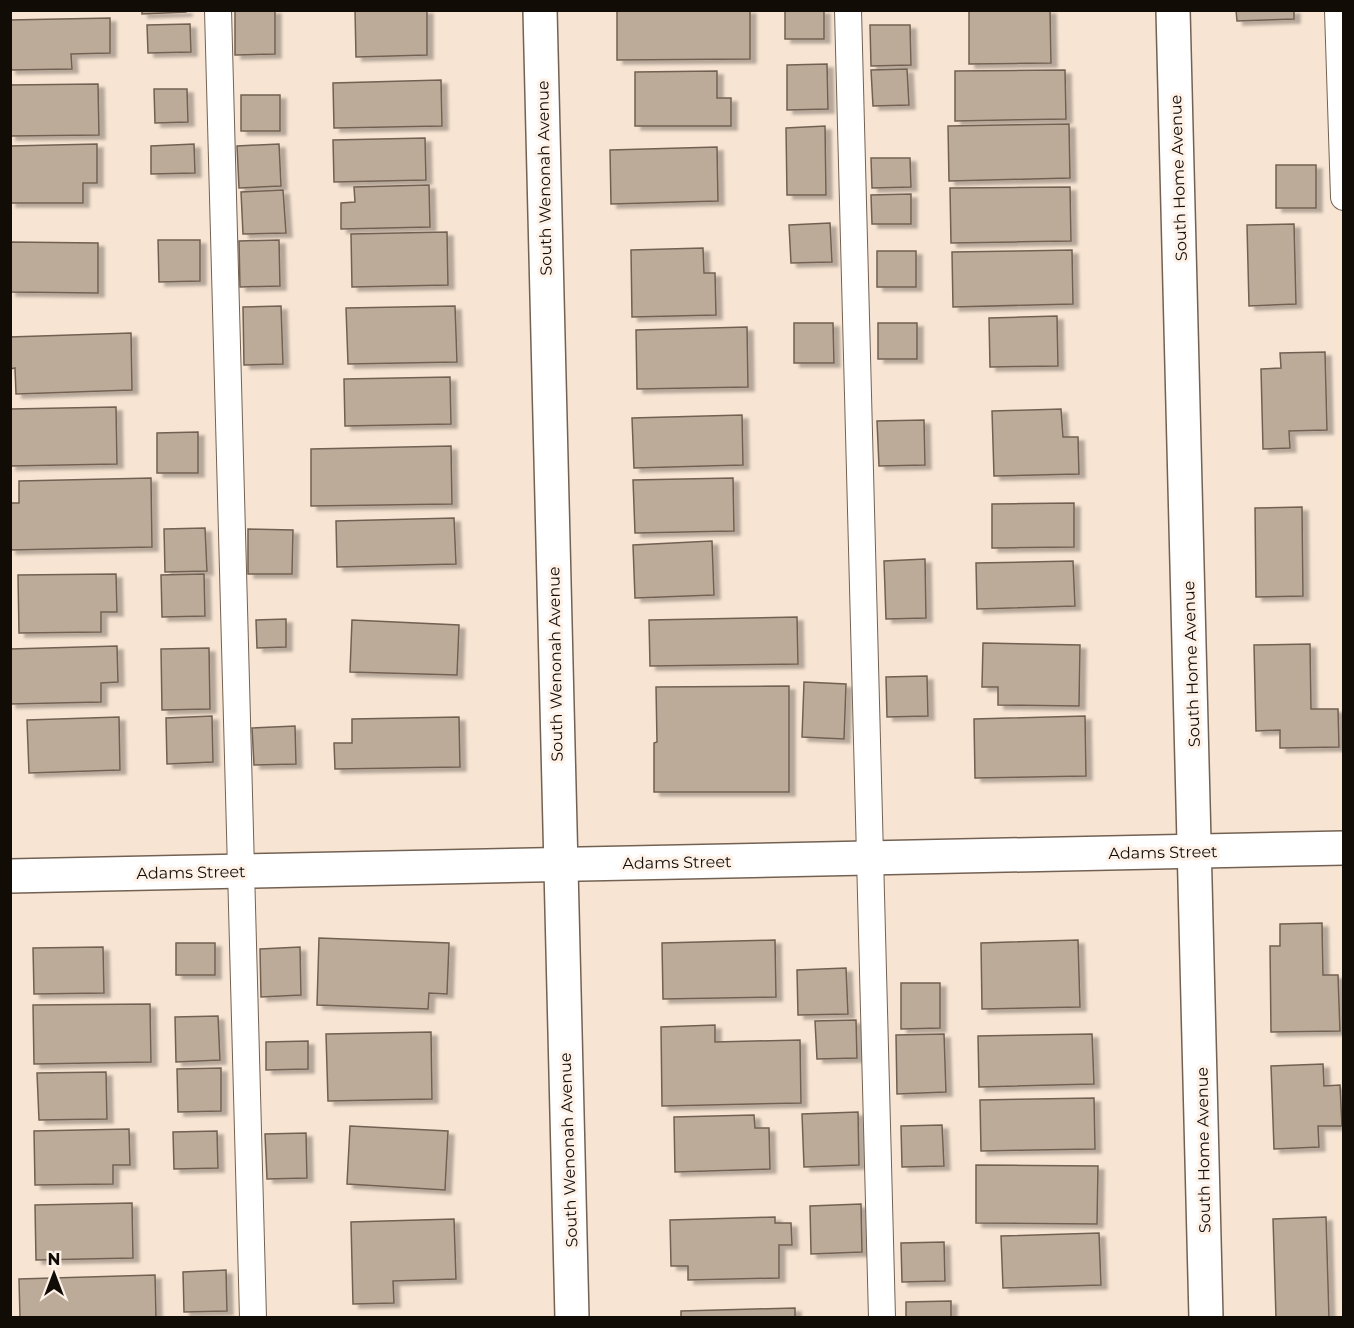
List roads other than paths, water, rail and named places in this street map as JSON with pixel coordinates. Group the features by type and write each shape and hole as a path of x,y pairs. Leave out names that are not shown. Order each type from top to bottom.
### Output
{"street":[{"name":"South Wenonah Avenue","path":"540,10 572,1317"},
{"name":"South Home Avenue","path":"1173,10 1206,1317"},
{"name":"Adams Street","path":"10,876 1344,848"}],"lane":[{"path":"218,10 253,1317"},
{"path":"848,10 882,1317"},
{"path":"1338,10 1344,196"}]}
